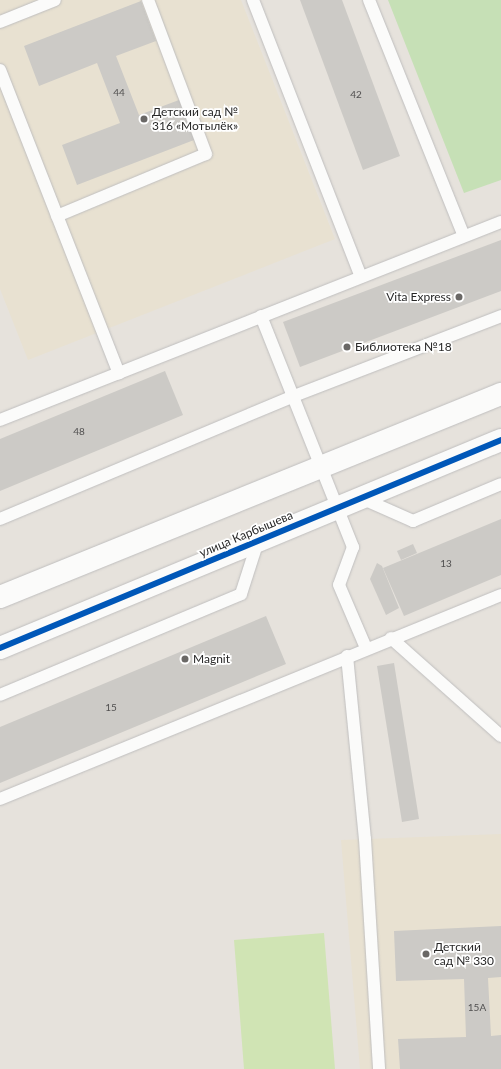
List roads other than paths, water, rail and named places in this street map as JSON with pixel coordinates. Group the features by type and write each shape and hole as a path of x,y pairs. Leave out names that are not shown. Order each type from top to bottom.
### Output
{"street":[{"path":"0,597 501,394"},
{"name":"улица Карбышева","path":"0,648 501,440"}],"lane":[{"path":"0,22 55,0"},
{"path":"57,216 206,154 148,0"},
{"path":"253,0 361,277"},
{"path":"369,0 464,236"},
{"path":"0,70 119,373"},
{"path":"0,420 501,222"},
{"path":"261,316 339,507 353,547 339,585 366,648"},
{"path":"0,519 294,396 501,316"},
{"path":"361,498 413,521 501,484"},
{"path":"0,695 241,594 258,542"},
{"path":"0,799 366,648 501,595"},
{"path":"391,638 501,736"},
{"path":"347,656 365,839 379,1069"}],"place":[{"name":"Детский сад № 316 «Мотылёк»","path":"144,119"},
{"name":"Vita Express","path":"459,297"},
{"name":"Библиотека №18","path":"347,347"},
{"name":"Magnit","path":"185,659"},
{"name":"Детский сад № 330","path":"426,954"}]}
